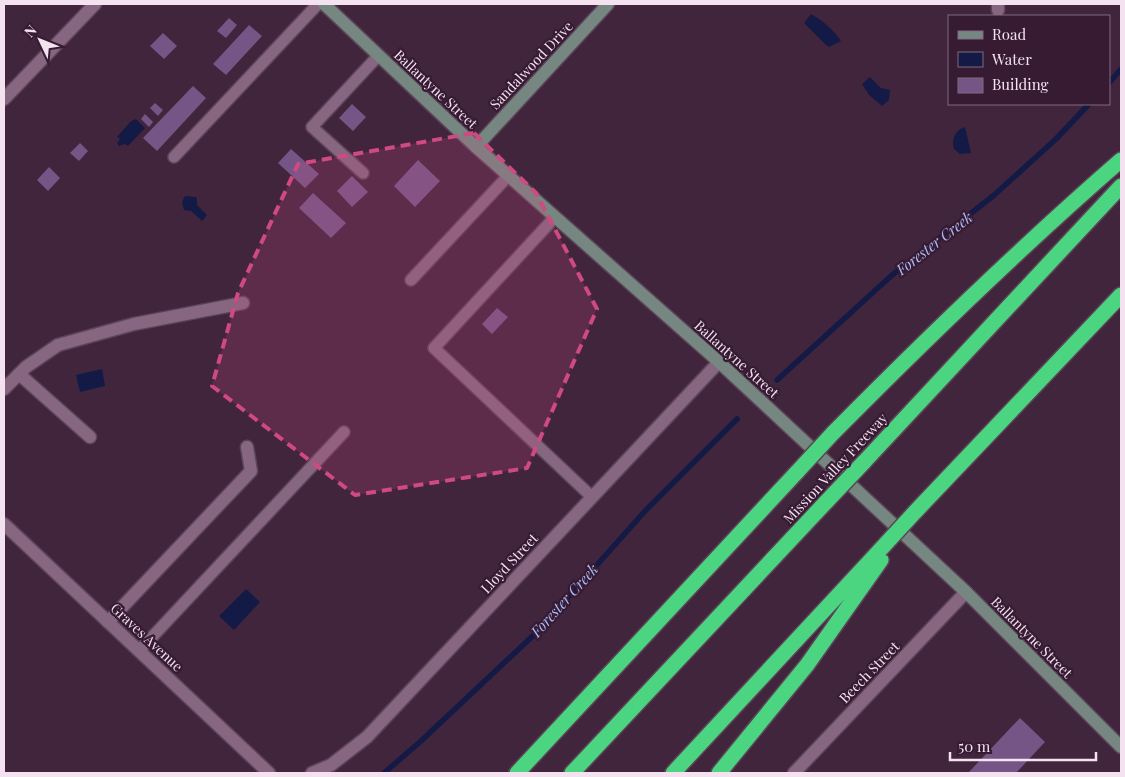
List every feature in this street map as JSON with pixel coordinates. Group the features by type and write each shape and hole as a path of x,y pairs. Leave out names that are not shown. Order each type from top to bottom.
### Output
{"highway":[{"path":"517,773 833,433 918,346 1072,202 1121,160"},
{"name":"Mission Valley Freeway","path":"572,773 1121,186"},
{"path":"673,773 882,553 915,512 1121,295"},
{"path":"718,773 807,665 882,553"}],"main road":[{"name":"Ballantyne Street","path":"324,4 476,147 719,362 966,592 1121,747"},
{"name":"Sandalwood Drive","path":"476,147 608,4"}],"street":[{"path":"4,100 95,4"},
{"path":"4,390 18,374 58,345 134,324 243,304"},
{"name":"Lloyd Street","path":"312,773 330,765 368,736 719,362"},
{"path":"18,374 90,437"},
{"path":"108,622 251,470 247,447"},
{"name":"Graves Avenue","path":"4,524 269,773"},
{"name":"Beech Street","path":"794,773 966,592"}],"lane":[{"path":"174,157 318,4"},
{"path":"363,173 312,128 378,56"},
{"path":"411,280 508,176"},
{"path":"555,217 434,348 592,497"},
{"path":"139,651 344,432"}],"highlighted area":[{"path":"474,133 536,193 597,309 527,468 355,495 212,386 238,293 298,164"}],"water":[{"path":"811,14 828,26 841,41 829,47 826,45 804,23"},
{"path":"870,77 881,88 890,90 889,100 882,106 869,95 862,84"},
{"path":"136,119 145,128 128,146 125,144 119,146 117,143 120,139 117,137 131,121"},
{"path":"965,127 971,153 960,154 954,149 954,138 959,130"},
{"path":"185,196 196,197 197,205 207,215 202,221 191,211 184,210 182,202"},
{"path":"102,369 105,386 80,392 76,375"},
{"path":"246,589 260,602 234,630 219,616"}],"building":[{"path":"229,18 237,25 226,38 217,31"},
{"path":"249,25 262,36 226,75 213,64"},
{"path":"163,33 177,46 164,59 150,46"},
{"path":"193,86 206,98 157,151 143,138"},
{"path":"155,103 163,110 158,116 150,108"},
{"path":"352,104 366,117 353,131 339,118"},
{"path":"145,114 153,122 149,127 141,119"},
{"path":"80,143 88,151 79,161 70,153"},
{"path":"291,149 319,174 305,188 278,163"},
{"path":"418,160 440,181 415,207 394,186"},
{"path":"49,167 60,178 48,191 37,180"},
{"path":"352,176 368,192 352,207 337,191"},
{"path":"313,193 346,223 331,238 299,208"},
{"path":"497,308 508,317 492,334 482,324"},
{"path":"1020,718 1045,742 1016,773 968,773"}],"waterway":[{"name":"Forester Creek","path":"1110,82 1121,69"},
{"name":"Forester Creek","path":"777,380 891,276 993,196 1056,139 1088,105"},
{"name":"Forester Creek","path":"384,773 421,741 538,631 646,510 737,419"}]}
